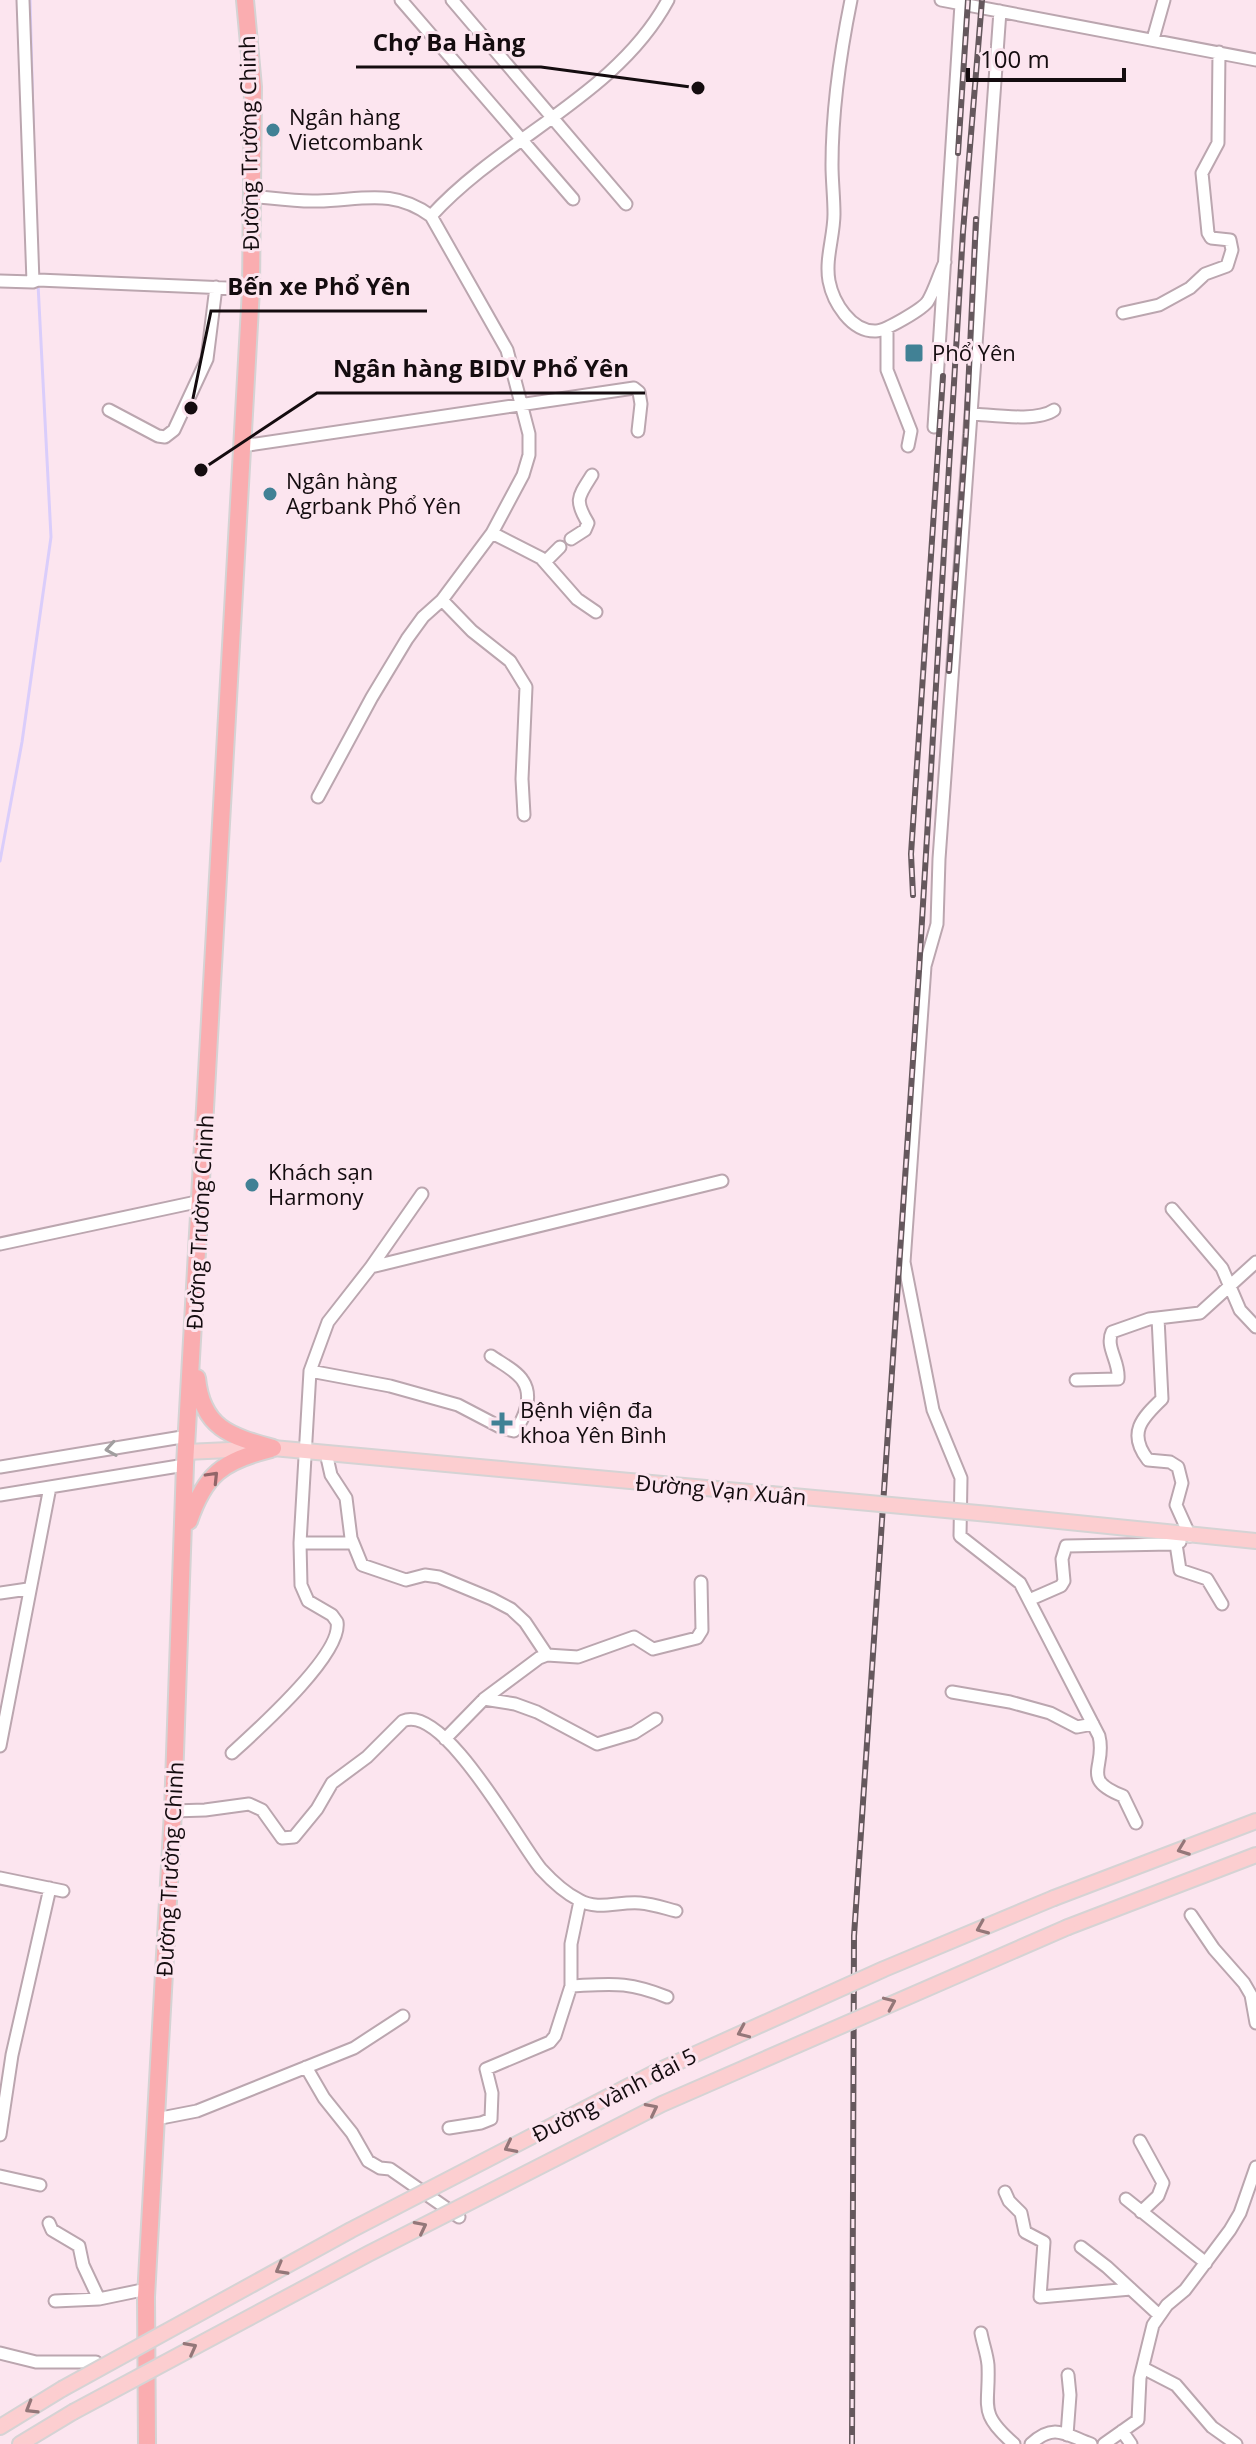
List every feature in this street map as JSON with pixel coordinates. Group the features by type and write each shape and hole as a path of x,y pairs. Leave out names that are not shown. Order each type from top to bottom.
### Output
{"highway":[{"name":"Đường Trường Chinh","path":"147,2444 147,2289 173,1811 186,1451 251,289 253,87 245,0"},
{"path":"194,1341 198,1389 208,1415 223,1430 273,1448"},
{"path":"183,1538 201,1490 217,1472 243,1456 273,1448"}],"main road":[{"name":"Đường Vạn Xuân","path":"186,1451 273,1448 989,1514 1182,1539 1256,1541"},
{"name":"Đường vành đai 5","path":"0,2427 62,2389 351,2230 658,2071 884,1969 1054,1898 1256,1821"},
{"name":"Đường vành đai 5","path":"20,2444 73,2412 354,2261 662,2104 1068,1927 1256,1855"}],"street":[{"path":"23,0 33,282"},
{"path":"401,0 573,199"},
{"path":"452,0 626,204"},
{"path":"431,216 476,173 625,59 643,39 668,0"},
{"path":"851,0 842,44 834,118 834,214 828,267 830,284 848,320 868,331 879,332 925,305 945,262"},
{"path":"941,0 1256,60"},
{"path":"1153,39 1164,0"},
{"path":"934,427 961,4"},
{"path":"1000,11 939,859 937,924 925,966 903,1251 933,1410 961,1478 960,1536 1013,1575 1029,1600 1100,1742 1096,1766 1098,1781 1109,1791 1123,1796 1136,1823"},
{"path":"1123,313 1159,305 1190,288 1205,274 1224,268 1230,262 1230,240 1211,238 1208,233 1202,173 1218,143 1219,52"},
{"path":"250,196 321,201 382,197 414,204 431,216 507,350 529,434 529,455 523,475 492,533 442,600 423,617 407,639 318,797"},
{"path":"0,281 251,289"},
{"path":"109,410 158,436 165,437 174,430 207,359 216,287"},
{"path":"887,328 887,370 911,431 908,446"},
{"path":"242,446 634,388 639,392 641,404 638,431"},
{"path":"973,414 1018,417 1047,415 1054,410"},
{"path":"571,539 585,530 588,523 579,506 579,496 592,475"},
{"path":"492,533 545,562 577,599 596,612"},
{"path":"545,562 560,547"},
{"path":"442,600 472,631 510,661 526,687 522,779 524,815"},
{"path":"371,1267 722,1181"},
{"path":"232,1753 276,1713 335,1642 337,1622 303,1594 300,1543 310,1371 328,1322 422,1194"},
{"path":"0,1244 201,1201"},
{"path":"1172,1209 1222,1268 1240,1310 1256,1327"},
{"path":"1076,1380 1118,1379 1110,1335 1141,1321 1200,1313 1256,1262"},
{"path":"1158,1318 1162,1399 1138,1426 1137,1434 1148,1460 1170,1462 1178,1467 1182,1483 1176,1505 1182,1539 1180,1570 1207,1579 1222,1604"},
{"path":"310,1371 390,1386 458,1405 514,1431 526,1411 527,1393 523,1381 491,1356"},
{"name":"Đường Vạn Xuân","path":"0,1467 186,1451"},
{"name":"Đường Vạn Xuân","path":"0,1495 50,1487 186,1451"},
{"path":"326,1453 331,1475 346,1498 352,1543 362,1565 406,1580 425,1575 439,1577 511,1609 525,1622 547,1655"},
{"path":"0,1746 5,1698 50,1487"},
{"path":"1029,1600 1061,1586 1064,1581 1063,1550 1066,1546 1120,1547 1182,1539"},
{"path":"300,1543 352,1543"},
{"path":"445,1739 484,1699 539,1658 547,1655 578,1657 625,1638 639,1639 653,1649 697,1638 702,1630 701,1582"},
{"path":"0,1593 28,1589"},
{"path":"952,1692 989,1697 1050,1713 1077,1727 1093,1724"},
{"path":"484,1699 515,1704 537,1712 597,1744 634,1733 656,1719"},
{"path":"173,1811 249,1804 262,1810 278,1834 294,1837 332,1783 367,1757 403,1721 418,1719 445,1739 468,1763 541,1868 565,1891 590,1906 641,1903 676,1911"},
{"path":"0,1878 63,1891"},
{"path":"0,2135 6,2054 50,1888"},
{"path":"449,2128 491,2119 492,2093 486,2069 550,2042 558,2031 571,1986 571,1944 580,1901"},
{"path":"1191,1915 1214,1949 1244,1983 1251,1995 1256,2023"},
{"path":"571,1986 612,1982 632,1984 667,1997"},
{"path":"156,2119 197,2111 354,2048 403,2016"},
{"path":"306,2067 368,2161 380,2168 390,2169 459,2217"},
{"path":"1140,2141 1163,2183 1158,2196 1141,2212"},
{"path":"1104,2444 1138,2420 1139,2387 1150,2335 1159,2315 1185,2290 1240,2213 1256,2167"},
{"path":"0,2176 40,2185"},
{"path":"1005,2192 1021,2213 1025,2232 1044,2242 1040,2297 1131,2289"},
{"path":"1126,2199 1206,2263"},
{"path":"49,2223 52,2230 79,2246 83,2265 99,2299"},
{"path":"1081,2247 1159,2315"},
{"path":"55,2301 99,2299 147,2289"},
{"path":"981,2333 988,2364 986,2400 991,2419 995,2427 1014,2444"},
{"path":"0,2353 36,2362 96,2362"},
{"path":"1143,2368 1176,2385 1212,2427 1236,2444"},
{"path":"1067,2435 1068,2375"},
{"path":"1031,2444 1049,2431 1091,2444"},
{"path":"1122,2431 1131,2444"}],"waterway":[{"path":"30,0 35,196"},
{"path":"0,861 22,742 51,537 38,284"}],"railway":[{"path":"958,153 968,0"},
{"path":"852,2444 854,1936 919,971 963,232 982,0"},
{"path":"949,671 966,434 976,219"},
{"path":"913,895 911,854 943,376"}],"place":[{"name":"Chợ Ba Hàng","path":"698,88"},
{"name":"Ngân hàng Vietcombank","path":"273,130"},
{"name":"Phổ Yên","path":"914,353"},
{"name":"Bến xe Phổ Yên","path":"191,408"},
{"name":"Ngân hàng BIDV Phổ Yên","path":"201,470"},
{"name":"Ngân hàng Agrbank Phổ Yên","path":"270,494"},
{"name":"Khách sạn Harmony","path":"252,1185"},
{"name":"Bệnh viện đa khoa Yên Bình","path":"502,1423"}]}
